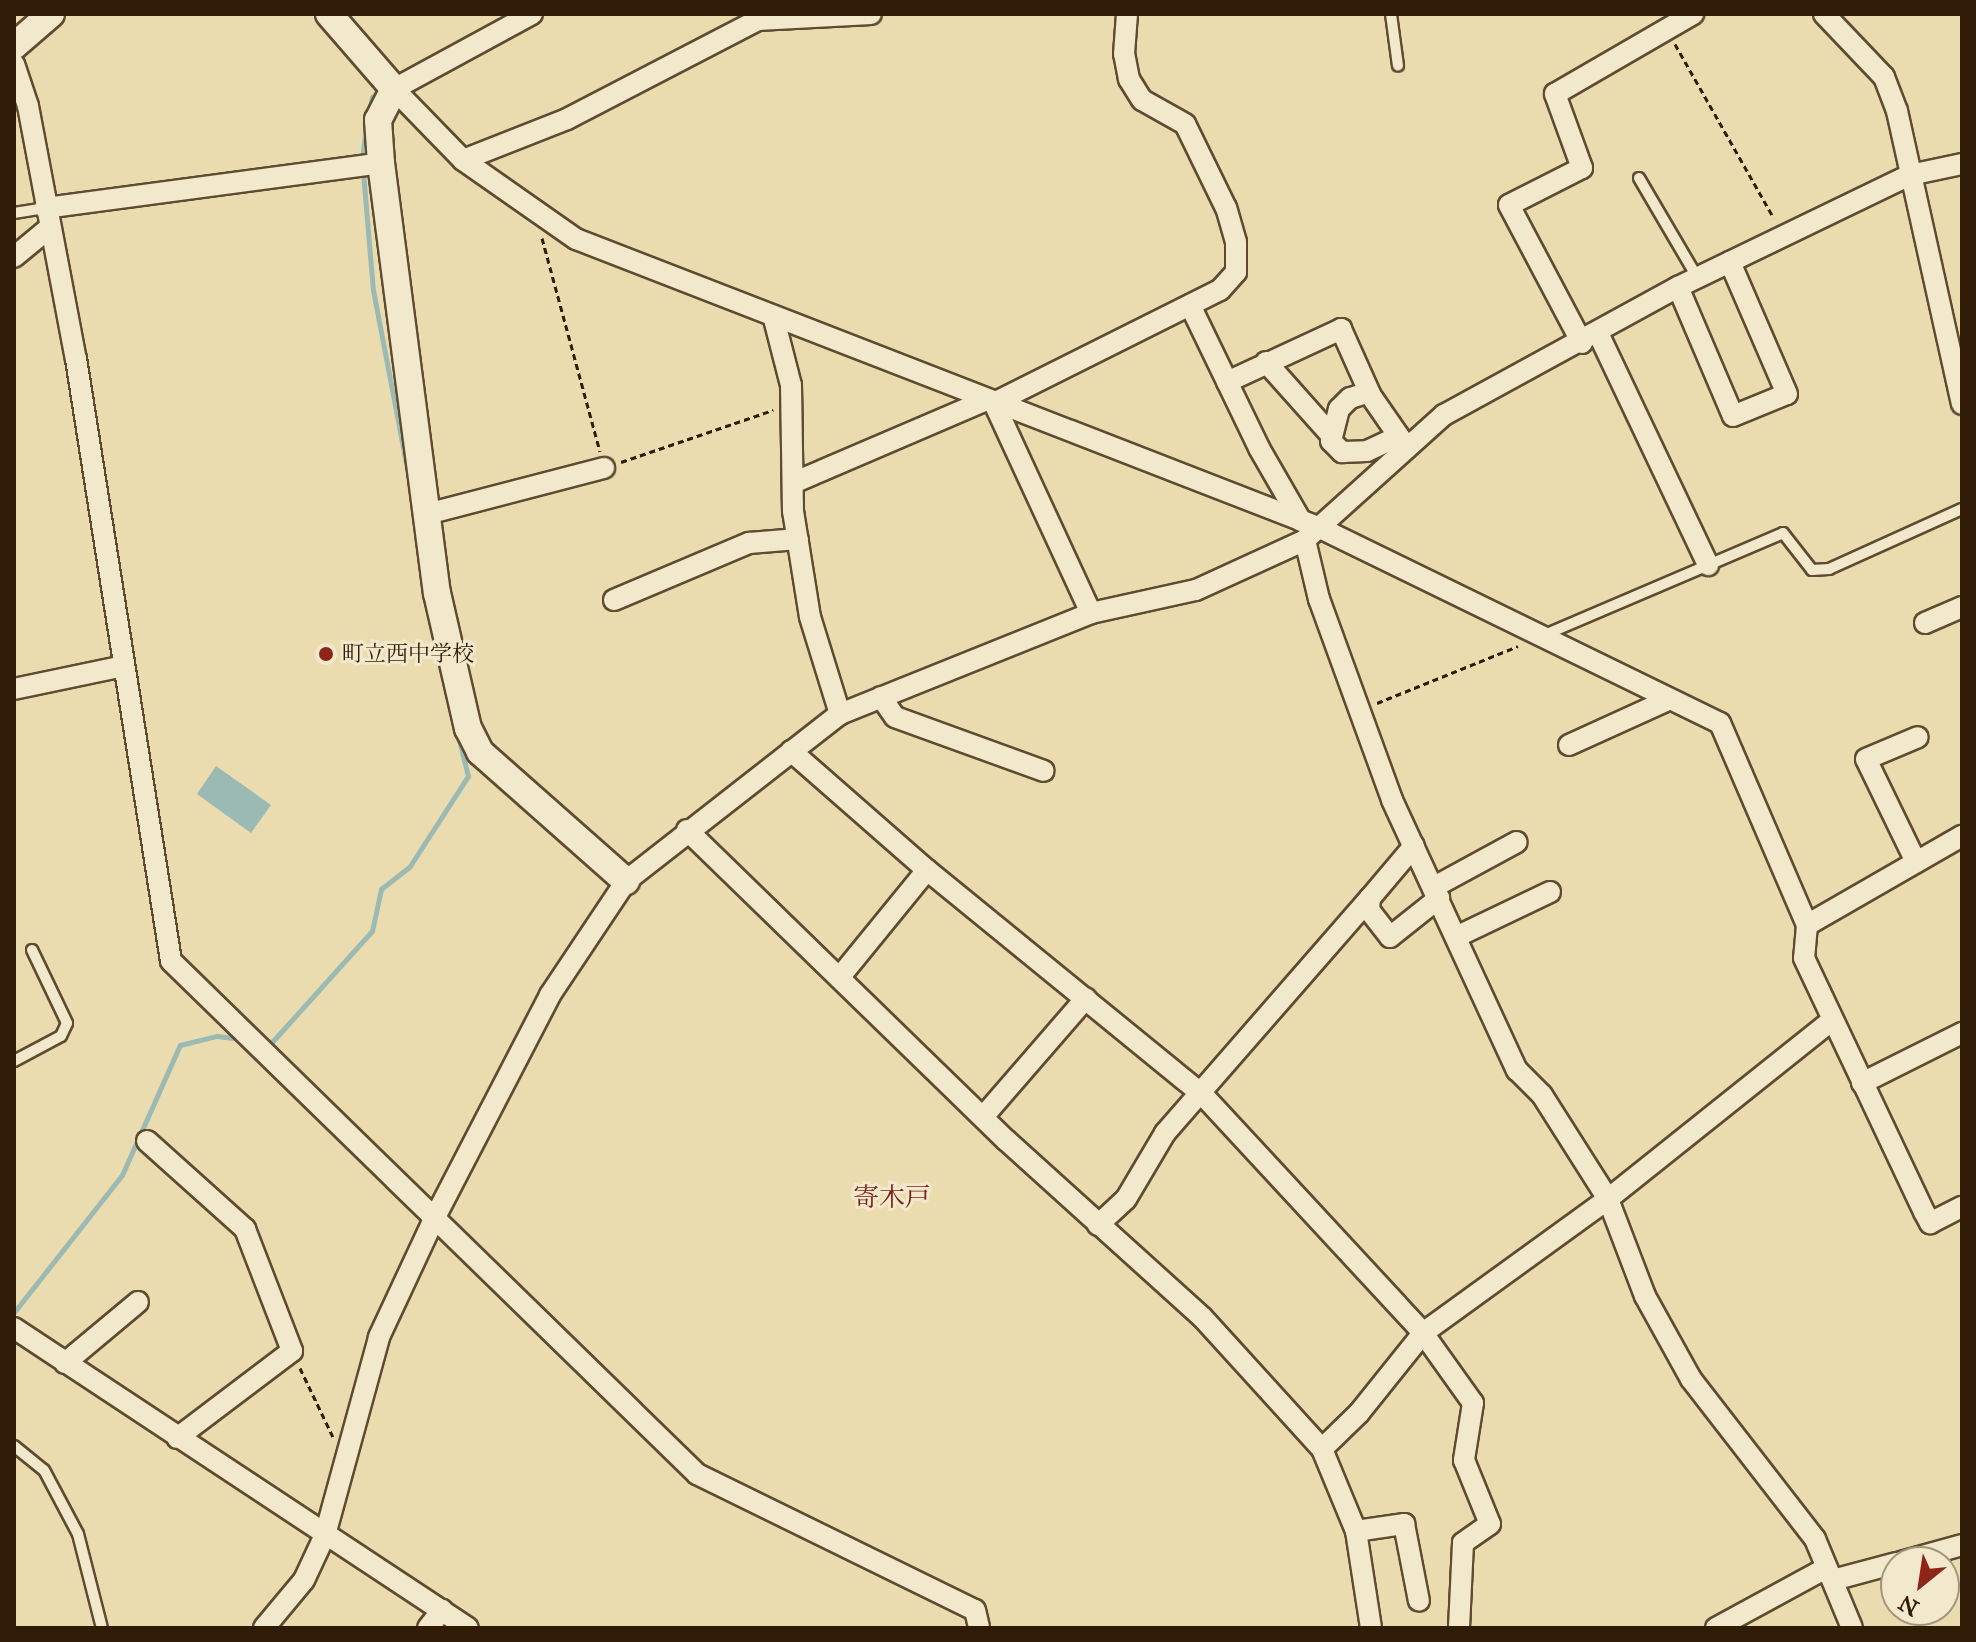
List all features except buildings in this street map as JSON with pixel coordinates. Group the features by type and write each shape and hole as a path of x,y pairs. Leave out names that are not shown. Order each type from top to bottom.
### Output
{"street":[{"path":"14,46 51,14"},
{"path":"329,14 394,89 463,160 538,216 576,239 1308,529 1720,723 1807,925 1804,958 1930,1223 1962,1207"},
{"path":"532,14 394,89 378,120 381,163 427,514 453,674 480,752 626,881"},
{"path":"463,160 567,119 758,20 871,14"},
{"path":"793,483 991,401 1220,290 1236,272 1236,242 1226,208 1185,124 1142,100 1129,79 1124,54 1127,14"},
{"path":"1693,14 1555,94 1582,168 1509,205 1590,338 1708,565"},
{"path":"1824,14 1884,77 1897,111 1910,175 1954,333 1962,404"},
{"path":"14,64 28,106 76,359 171,961 433,1221 697,1474 975,1610 979,1628"},
{"path":"14,257 47,218 381,163"},
{"path":"264,1628 304,1580 325,1535 343,1458 379,1337 433,1221 550,995 626,881 687,830 840,714 1091,613 1196,590 1308,529 1403,442 1444,415 1697,277 1910,175 1962,164"},
{"path":"1678,287 1733,416 1787,394 1730,262"},
{"path":"1190,305 1227,382 1308,529 1319,599 1359,711 1414,846 1517,1070 1542,1095 1608,1199 1645,1296 1691,1379 1815,1539 1852,1628"},
{"path":"774,319 792,404 793,483 810,617 840,714"},
{"path":"1227,382 1341,329 1369,392 1403,442"},
{"path":"1266,362 1331,435 1342,452 1367,451 1403,442"},
{"path":"1331,435 1339,409 1350,398 1369,392"},
{"path":"991,401 1091,613"},
{"path":"427,514 604,468"},
{"path":"614,600 749,543 798,539"},
{"path":"1925,623 1962,607"},
{"path":"14,689 124,666"},
{"path":"881,697 895,717 1044,771"},
{"path":"1569,745 1668,700"},
{"path":"1916,862 1866,759 1918,737"},
{"path":"791,751 927,870 1202,1094 1423,1333 1473,1403 1464,1460 1490,1524 1463,1543 1459,1628"},
{"path":"687,830 983,1117 1202,1317 1322,1449 1356,1531 1371,1628"},
{"path":"1807,925 1962,836"},
{"path":"1370,898 1369,910 1390,937 1437,892 1517,842"},
{"path":"1098,1225 1126,1199 1165,1133 1414,846"},
{"path":"839,978 927,870"},
{"path":"1458,936 1550,892"},
{"path":"983,1117 1086,998"},
{"path":"1322,1449 1359,1413 1423,1333 1608,1199 1832,1020"},
{"path":"1862,1083 1962,1033"},
{"path":"147,1141 245,1229 292,1351 177,1438"},
{"path":"65,1363 138,1302"},
{"path":"14,1328 468,1628"},
{"path":"1356,1531 1404,1524 1419,1601"},
{"path":"1716,1628 1829,1574 1880,1566"},
{"path":"428,1628 442,1610"}],"lane":[{"path":"1391,14 1398,66"},
{"path":"1639,178 1697,277"},
{"path":"14,213 47,218"},
{"path":"1540,636 1783,533 1812,570 1829,569 1962,509"},
{"path":"14,1061 61,1036 67,1023 32,950"},
{"path":"14,1446 44,1470 78,1534 102,1628"}],"path":[{"path":"1667,30 1784,235"},
{"path":"538,216 604,468 792,404"},
{"path":"1359,711 1540,636"},
{"path":"292,1351 343,1458"}],"water":[{"path":"216,766 271,805 251,833 197,794"}],"waterway":[{"path":"369,112 372,97 381,90"},
{"path":"362,159 367,121"},
{"path":"363,172 373,290 409,479"},
{"path":"264,1041 272,1042 372,931 381,889 410,866 468,776 457,732"},
{"path":"15,1311 122,1175 180,1045 217,1036 242,1039"}],"place":[{"name":"町立西中学校","path":"326,654"}],"district":[{"name":"寄木戸","path":"892,1198"}]}
